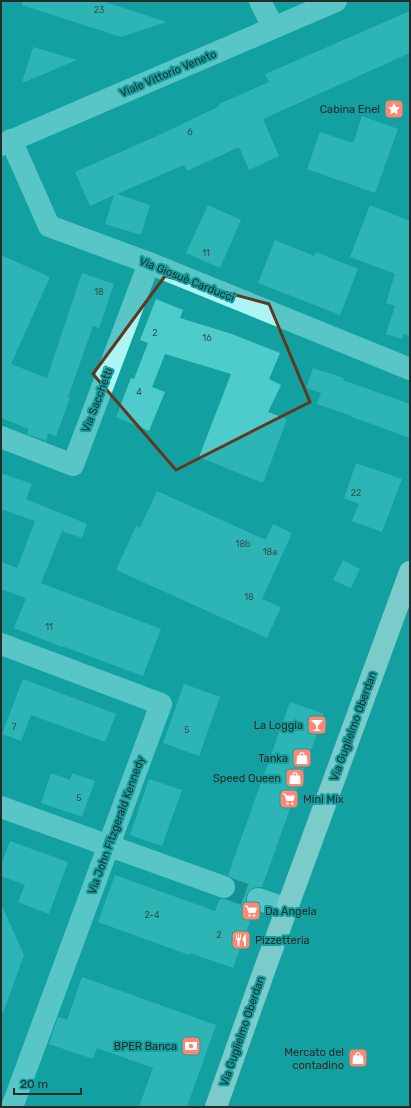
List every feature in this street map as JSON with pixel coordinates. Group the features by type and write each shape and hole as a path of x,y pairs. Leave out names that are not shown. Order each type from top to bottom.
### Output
{"main road":[{"name":"Via Guglielmo Oberdan","path":"216,1107 410,572"}],"street":[{"path":"260,1 273,27"},
{"name":"Viale Vittorio Veneto","path":"6,143 336,1"},
{"name":"Via Giosuè Carducci","path":"6,143 49,226 148,263 410,369"},
{"name":"Via Sacchetti","path":"1,437 73,465 148,263"},
{"name":"Via John Fitzgerald Kennedy","path":"1,644 161,704 12,1107"},
{"path":"1,807 224,887"},
{"path":"258,899 287,909"}],"highlighted area":[{"path":"165,276 269,304 310,402 176,470 93,374"}],"building":[{"path":"22,1 102,1 167,22 121,37 22,5"},
{"path":"410,11 410,53 263,119 279,156 249,170 239,147 187,171 184,165 117,194 150,205 141,235 105,224 114,195 90,206 75,172 159,135 220,106 219,104 269,82 265,74"},
{"path":"33,47 77,60 22,83"},
{"path":"362,116 398,129 375,193 307,169 320,132 353,143"},
{"path":"208,205 241,220 220,268 186,253"},
{"path":"370,205 410,221 410,336 403,334 402,339 386,334 395,306 386,303 395,274 350,257"},
{"path":"275,240 314,256 316,252 358,269 340,315 258,283"},
{"path":"1,255 50,277 11,364 47,378 82,273 114,284 99,328 93,326 56,436 48,433 46,441 27,434 29,429 1,418"},
{"path":"156,299 183,310 180,318 232,334 280,353 269,379 281,385 268,412 287,419 263,483 199,457 231,374 165,354 152,387 165,392 149,431 116,417 131,378 134,379 148,343 140,340"},
{"path":"313,368 344,378 343,380 410,404 410,438 317,404 321,393 306,388"},
{"path":"356,463 402,479 382,532 352,521 359,504 344,498"},
{"path":"1,473 32,484 26,499 87,524 82,538 62,531 41,583 161,629 143,676 14,628 26,598 1,589 1,562 17,568 35,521 1,509"},
{"path":"157,491 266,540 273,524 292,533 262,599 281,607 267,638 116,570 136,526 140,528"},
{"path":"343,560 360,569 351,588 333,580"},
{"path":"23,679 116,714 105,742 31,715 21,741 2,734"},
{"path":"184,684 220,697 199,756 163,743"},
{"path":"290,702 324,714 262,887 255,887 246,895 246,902 254,911 233,968 190,953 189,955 98,922 115,875 215,911 220,899 227,899 232,896 236,891 236,884 228,875"},
{"path":"51,773 70,780 72,773 95,781 82,817 41,803"},
{"path":"149,779 182,790 162,846 130,835"},
{"path":"10,841 68,862 49,914 18,902 25,885 1,876 1,866"},
{"path":"1,904 24,955 3,1013 1,1013"},
{"path":"82,977 216,1025 187,1107 139,1107 153,1068 97,1048 93,1059 49,1044 58,1017 67,1020"}],"tunnel":[{"path":"224,887 258,899"}],"place":[{"name":"Cabina Enel","path":"394,109"},
{"name":"La Loggia","path":"317,725"},
{"name":"Tanka","path":"302,758"},
{"name":"Speed Queen","path":"295,778"},
{"name":"Mini Mix","path":"289,799"},
{"name":"Da Angela","path":"251,911"},
{"name":"Pizzetteria","path":"241,940"},
{"name":"BPER Banca","path":"191,1046"},
{"name":"Mercato del contadino","path":"358,1058"}]}
